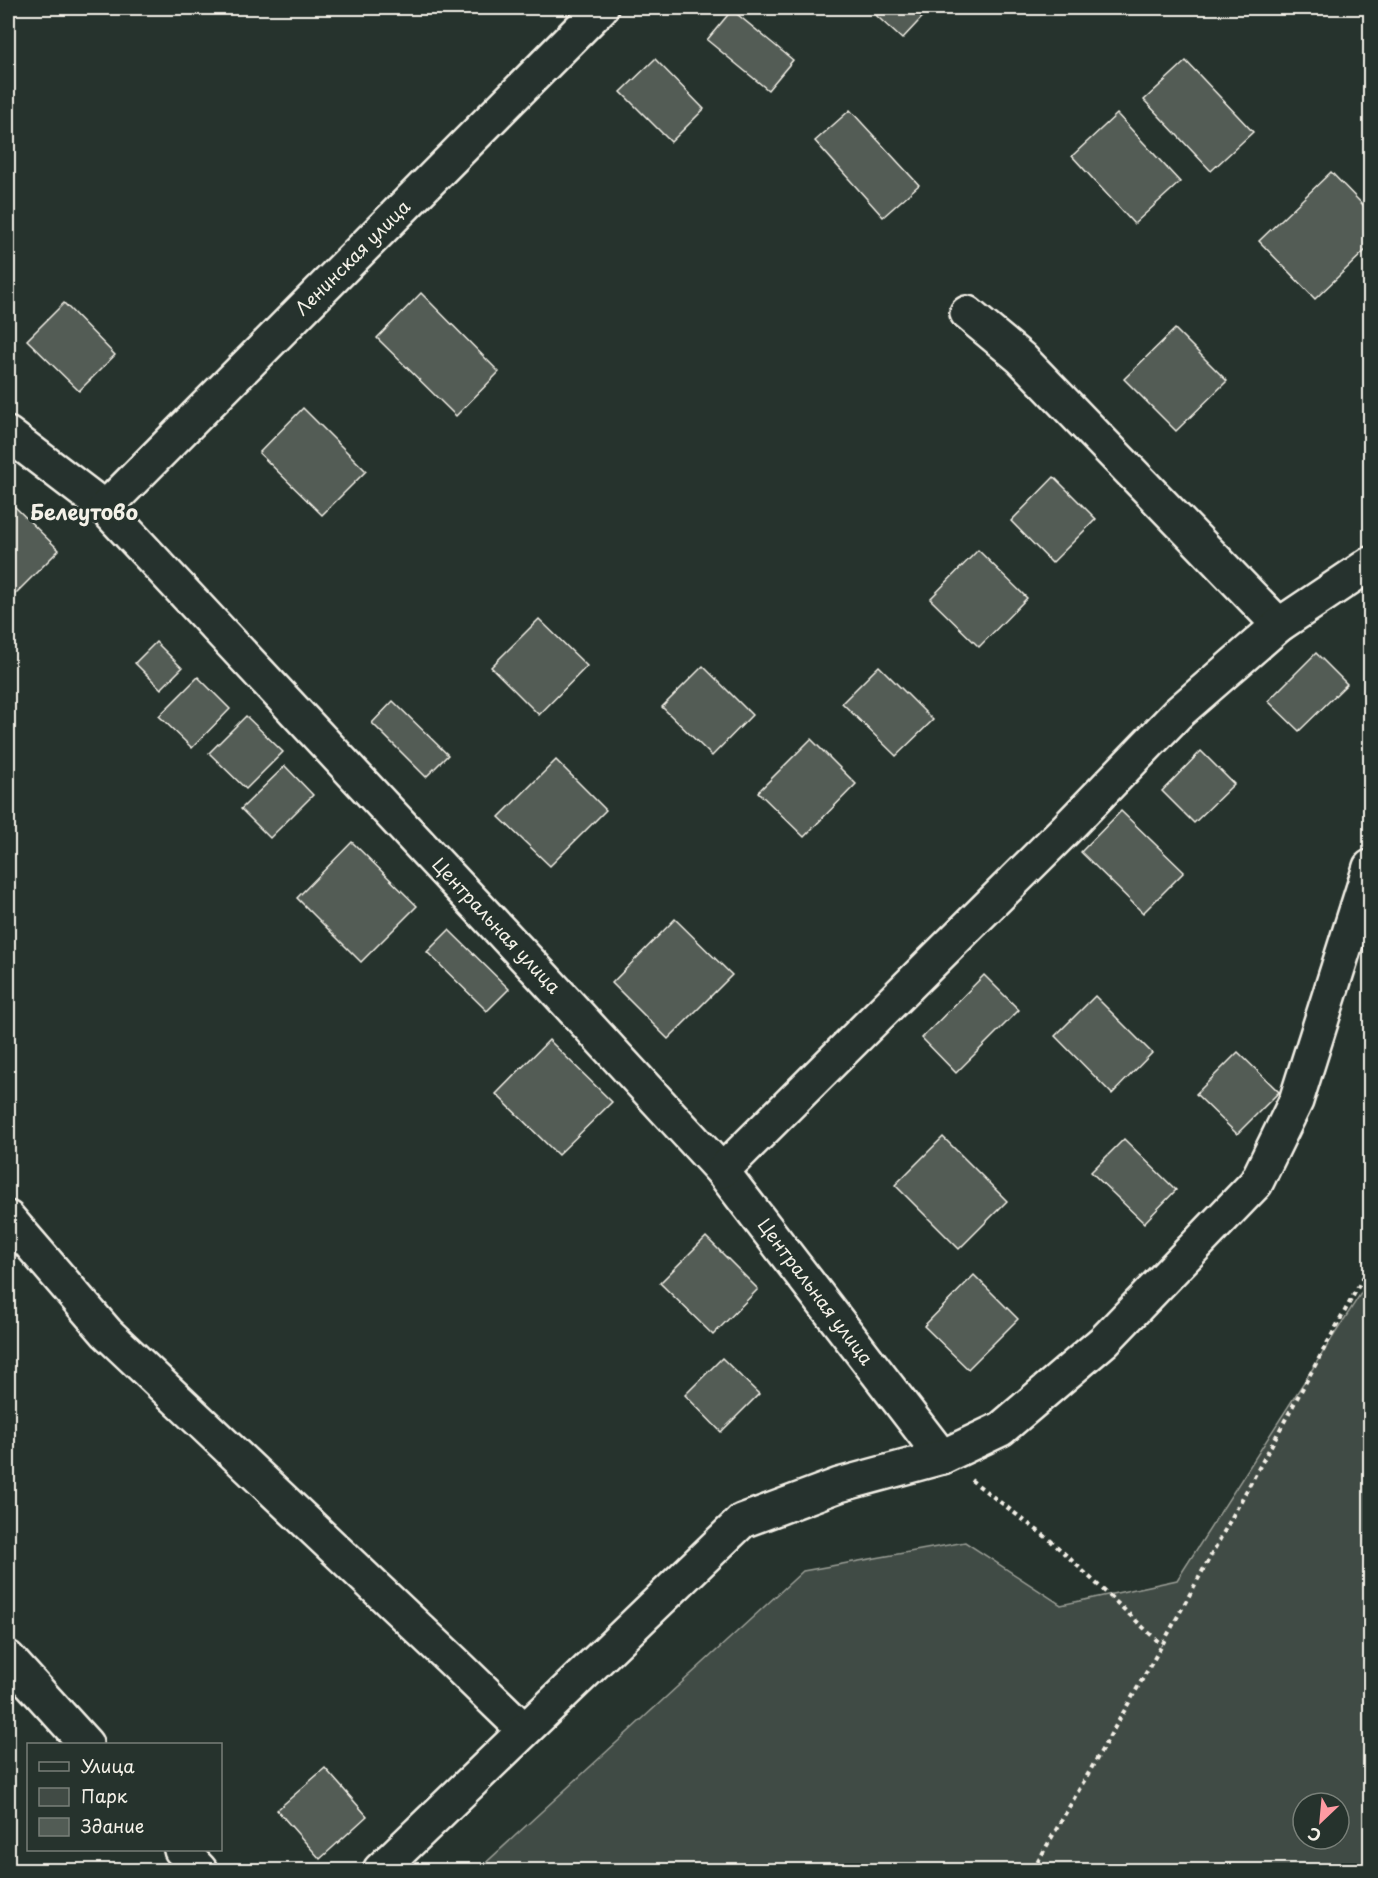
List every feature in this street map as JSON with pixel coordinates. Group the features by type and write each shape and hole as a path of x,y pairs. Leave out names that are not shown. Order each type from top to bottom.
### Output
{"street":[{"name":"Ленинская улица","path":"105,508 601,8"},
{"path":"967,313 1021,358 1278,625"},
{"name":"Центральная улица","path":"8,434 105,508 722,1171 942,1457"},
{"path":"722,1171 1066,829 1178,713 1278,625 1371,564"},
{"path":"380,1870 742,1521 839,1485 942,1457 1001,1429 1104,1341 1256,1183 1296,1101 1371,867"},
{"path":"8,1218 107,1333 524,1730"},
{"path":"8,1658 85,1743"},
{"path":"182,1851 200,1870"}],"path":[{"path":"1033,1870 1162,1645 1371,1265"},
{"path":"942,1457 1050,1540 1162,1645"}],"green space":[{"path":"1370,1279 1370,1870 478,1870 803,1571 965,1542 1061,1605 1177,1580"}],"building":[{"path":"868,8 931,8 902,39"},
{"path":"732,10 793,60 768,90 707,40"},
{"path":"655,59 704,109 671,142 621,92"},
{"path":"1186,61 1253,132 1211,171 1144,100"},
{"path":"850,110 919,185 883,217 815,141"},
{"path":"1117,114 1180,182 1134,224 1072,156"},
{"path":"1331,172 1370,212 1370,246 1315,299 1259,241"},
{"path":"421,293 499,372 456,416 377,338"},
{"path":"64,303 115,355 79,391 27,340"},
{"path":"1175,329 1227,381 1176,431 1124,379"},
{"path":"303,408 366,471 322,515 259,453"},
{"path":"1054,477 1096,519 1052,563 1011,521"},
{"path":"12,504 59,550 8,601 8,508"},
{"path":"978,550 1027,598 979,647 930,599"},
{"path":"539,619 587,666 539,715 491,667"},
{"path":"156,642 182,668 161,689 135,663"},
{"path":"1316,653 1347,684 1299,731 1268,701"},
{"path":"703,666 752,715 712,756 662,707"},
{"path":"879,666 933,720 896,756 842,703"},
{"path":"198,677 230,709 192,748 159,716"},
{"path":"393,701 448,755 426,777 372,723"},
{"path":"246,716 283,752 246,789 209,753"},
{"path":"811,739 856,784 804,837 758,792"},
{"path":"1201,751 1234,784 1194,823 1162,791"},
{"path":"556,760 606,810 550,866 499,817"},
{"path":"285,766 313,795 270,838 241,809"},
{"path":"1121,811 1184,872 1143,913 1081,852"},
{"path":"352,842 417,906 361,962 297,898"},
{"path":"675,919 732,975 668,1039 612,983"},
{"path":"449,930 509,989 487,1011 427,952"},
{"path":"984,975 1019,1010 956,1073 922,1038"},
{"path":"1095,996 1152,1053 1112,1094 1055,1036"},
{"path":"549,1040 612,1102 558,1155 496,1094"},
{"path":"1238,1052 1279,1092 1237,1134 1196,1094"},
{"path":"943,1137 1007,1201 959,1249 895,1185"},
{"path":"1124,1139 1176,1190 1144,1223 1091,1172"},
{"path":"706,1237 758,1289 713,1335 660,1283"},
{"path":"974,1275 1018,1319 968,1369 924,1326"},
{"path":"722,1358 759,1394 721,1432 685,1395"},
{"path":"325,1768 367,1816 320,1859 277,1810"}],"district":[{"name":"Белеутово","path":"84,513"}]}
